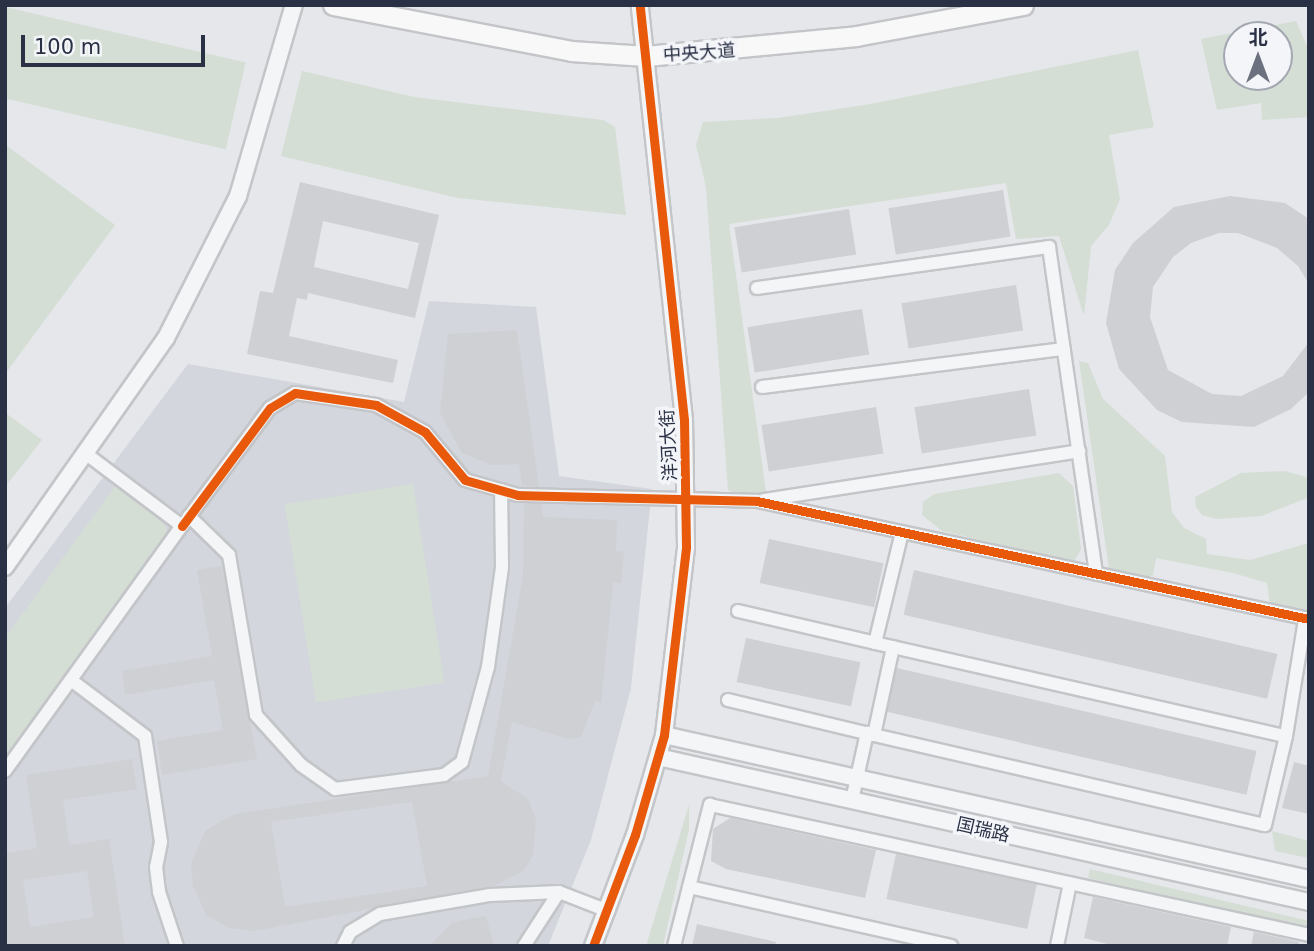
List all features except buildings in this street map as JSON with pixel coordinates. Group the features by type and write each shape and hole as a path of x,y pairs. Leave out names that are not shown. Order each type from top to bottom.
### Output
{"main road":[{"name":"中央大道","path":"333,5 558,49 646,57 856,36 1023,5"}],"street":[{"path":"5,567 166,338 238,196 294,5"},
{"name":"洋河大街","path":"593,946 608,911 664,735 683,600 687,501 684,420 640,5"},
{"path":"757,288 1049,247 1096,574"},
{"path":"762,387 1064,349"},
{"path":"5,771 270,408 295,393 376,405 425,432 465,480 518,495 757,501 1079,451"},
{"path":"85,453 185,521 229,555 256,715 301,765 335,789 444,775 462,762 488,667 502,567 501,490"},
{"path":"728,700 1265,825 1286,736 1307,619 757,501"},
{"path":"875,643 902,532"},
{"path":"738,611 1286,736"},
{"path":"852,800 893,647"},
{"path":"71,680 145,736 161,842 156,867 159,892 177,946"},
{"name":"国瑞路","path":"664,735 1309,878"},
{"name":"国瑞路","path":"658,757 1309,902"},
{"path":"674,946 710,805 1309,935"},
{"path":"1058,946 1070,883"},
{"path":"689,887 951,946"},
{"path":"343,946 350,932 380,914 489,895 559,892 608,911"},
{"path":"524,946 559,892"}],"shaded area":[{"path":"5,7 246,63 226,149 5,98"},
{"path":"1296,21 1309,51 1309,117 1262,120 1261,103 1217,110 1201,39 1223,35 1223,91 1293,91 1293,22"},
{"path":"1138,50 1154,127 1109,135 1120,199 1109,225 1091,246 1084,316 1059,236 1016,239 1006,183 729,224 766,492 740,496 728,490 706,187 696,145 703,122 778,118 871,104"},
{"path":"302,71 414,97 603,120 615,127 626,215 458,198 281,156"},
{"path":"7,146 115,225 5,374 5,149"},
{"path":"429,301 536,307 559,476 652,489 631,688 591,840 548,946 5,946 5,608 188,364 404,402"},
{"path":"1079,361 1088,363 1103,399 1165,456 1172,512 1184,528 1206,539 1207,554 1250,560 1309,543 1309,610 1286,612 1270,606 1267,583 1233,573 1156,558 1153,575 1146,578 1109,569"},
{"path":"7,414 42,440 5,487 5,417"},
{"path":"1285,471 1309,478 1307,498 1261,516 1217,519 1202,515 1196,507 1195,497 1241,473"},
{"path":"1059,473 1073,486 1081,549 1074,562 942,531 922,515 923,502 934,494"},
{"path":"413,484 444,683 316,703 285,504"},
{"path":"115,486 160,518 168,531 5,760 5,638"},
{"path":"689,805 689,829 663,946 646,946"},
{"path":"1272,831 1309,841 1309,858 1275,851"},
{"path":"1090,869 1309,921 1309,929 1088,878"}],"cycle path":[{"path":"593,946 635,835 664,735 686,547 684,420 640,5"},
{"path":"182,526 270,408 295,393 376,405 425,432 465,480 518,495 757,501 1309,619"}]}
